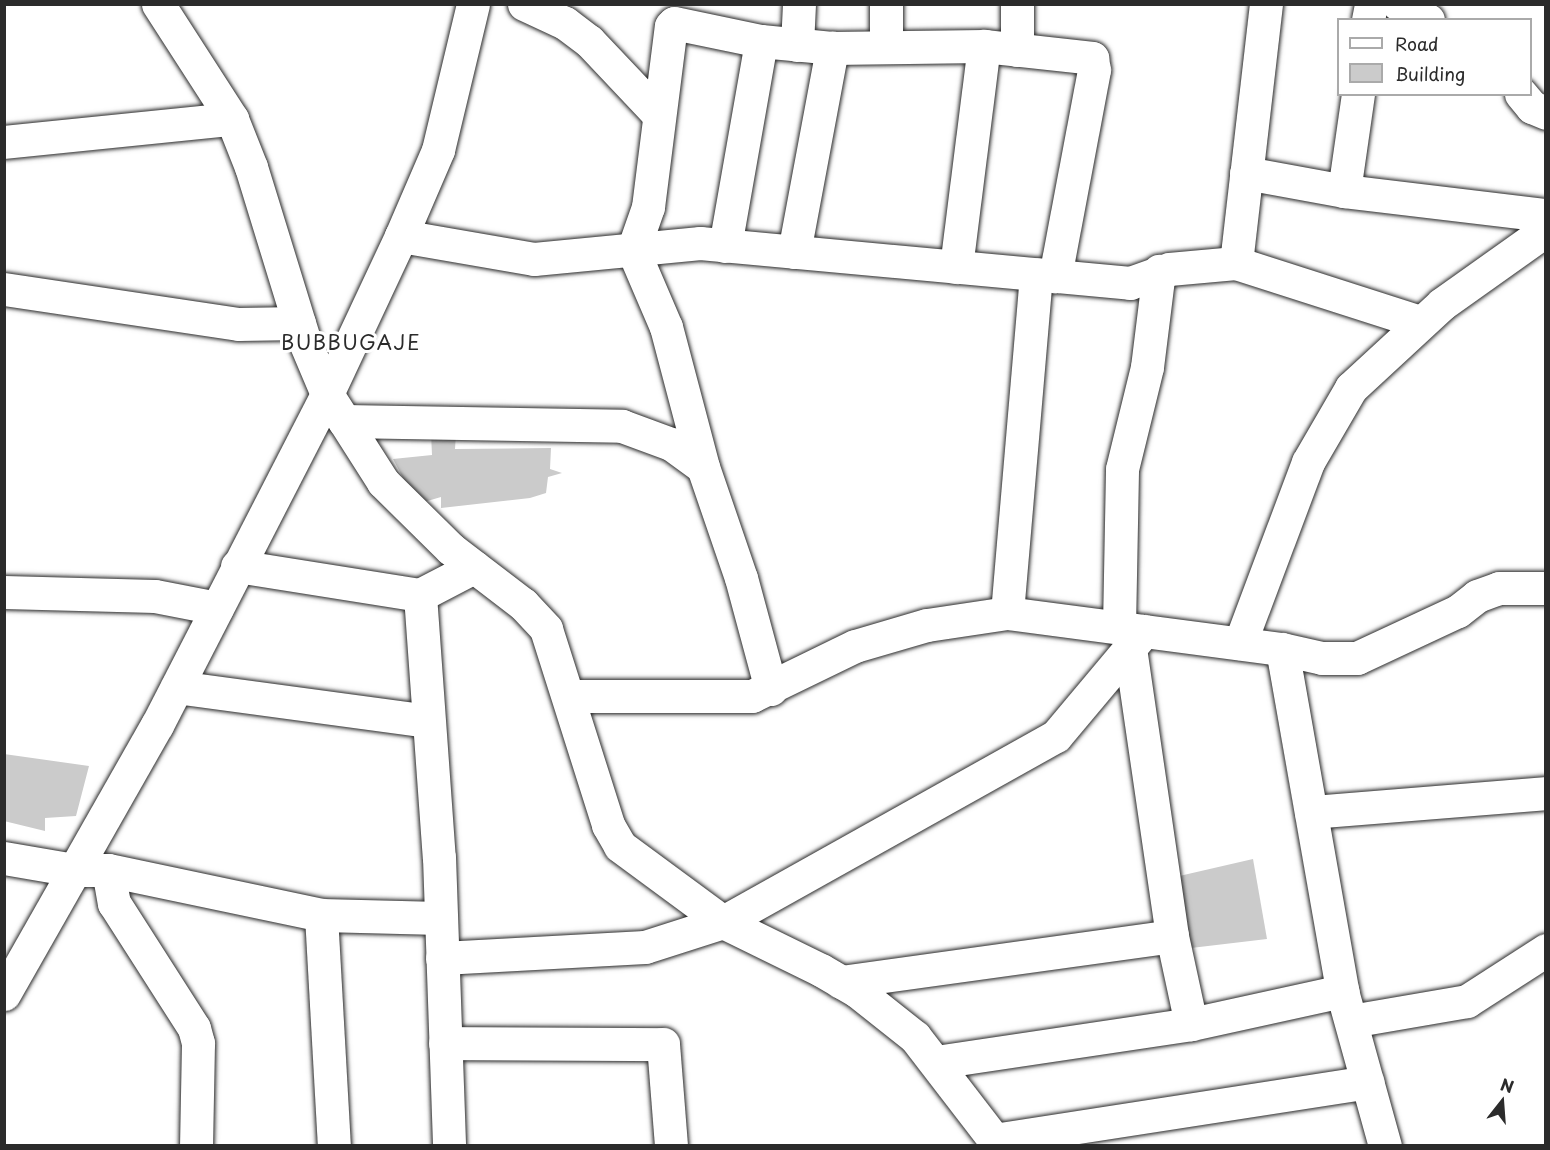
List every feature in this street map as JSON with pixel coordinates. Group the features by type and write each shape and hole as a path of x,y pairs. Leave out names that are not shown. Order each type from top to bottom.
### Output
{"street":[{"path":"158,4 232,119 252,167 299,323 327,394 383,482 451,549 546,629 608,825 620,846 723,922 841,982 915,1037 937,1062 996,1143 1368,1082"},
{"path":"4,993 177,687 327,394 401,236 438,150 473,4"},
{"path":"797,45 799,4"},
{"path":"886,4 886,47"},
{"path":"1017,4 1017,50"},
{"path":"1236,262 1266,4"},
{"path":"1398,4 1424,18"},
{"path":"531,6 565,23 590,41 658,115"},
{"path":"771,689 741,578 703,467 666,327 633,250 648,207 669,32 674,23 761,41 832,48 984,46 1092,58 1094,62 1045,275 1007,613"},
{"path":"725,246 761,41"},
{"path":"956,267 984,46"},
{"path":"794,252 832,48"},
{"path":"1344,191 1358,96"},
{"path":"1523,96 1532,107 1545,113"},
{"path":"4,142 232,119"},
{"path":"1246,173 1344,191 1545,215"},
{"path":"1240,643 1308,462 1352,388 1420,322 1545,230"},
{"path":"401,236 534,259 700,243 1130,283 1159,271 1236,262 1420,322"},
{"path":"1159,271 1147,367 1122,469 1131,635 1172,936 1191,1023"},
{"path":"4,289 238,324 299,323"},
{"path":"344,421 622,426 671,444 703,467"},
{"path":"237,566 420,595 474,567"},
{"path":"569,696 752,696 771,689 855,645 927,626 1007,613 1131,635 1240,643 1322,658 1357,658 1458,611 1477,596 1499,588 1545,588"},
{"path":"4,592 155,596 217,608"},
{"path":"420,595 440,918 449,1146"},
{"path":"442,958 645,947 723,922 1056,736 1131,635"},
{"path":"1282,649 1346,1006 1385,1146"},
{"path":"177,687 428,721"},
{"path":"1311,812 1545,794"},
{"path":"4,858 74,870 108,870 321,915 440,918"},
{"path":"108,870 114,903 194,1028 198,1042 196,1146"},
{"path":"321,915 334,1146"},
{"path":"841,982 1172,936"},
{"path":"937,1062 1191,1023 1346,1006 1467,1000 1543,957"},
{"path":"445,1043 663,1044 671,1146"}],"building":[{"path":"431,433 456,433 455,449 551,448 550,469 562,473 548,477 546,493 530,498 441,508 441,497 417,504 393,459 432,455"},
{"path":"4,754 89,766 76,816 45,818 45,831 4,821"},
{"path":"1253,859 1267,939 1191,948 1175,877"}],"district":[{"name":"BUBBUGAJE","path":"351,342"}]}
